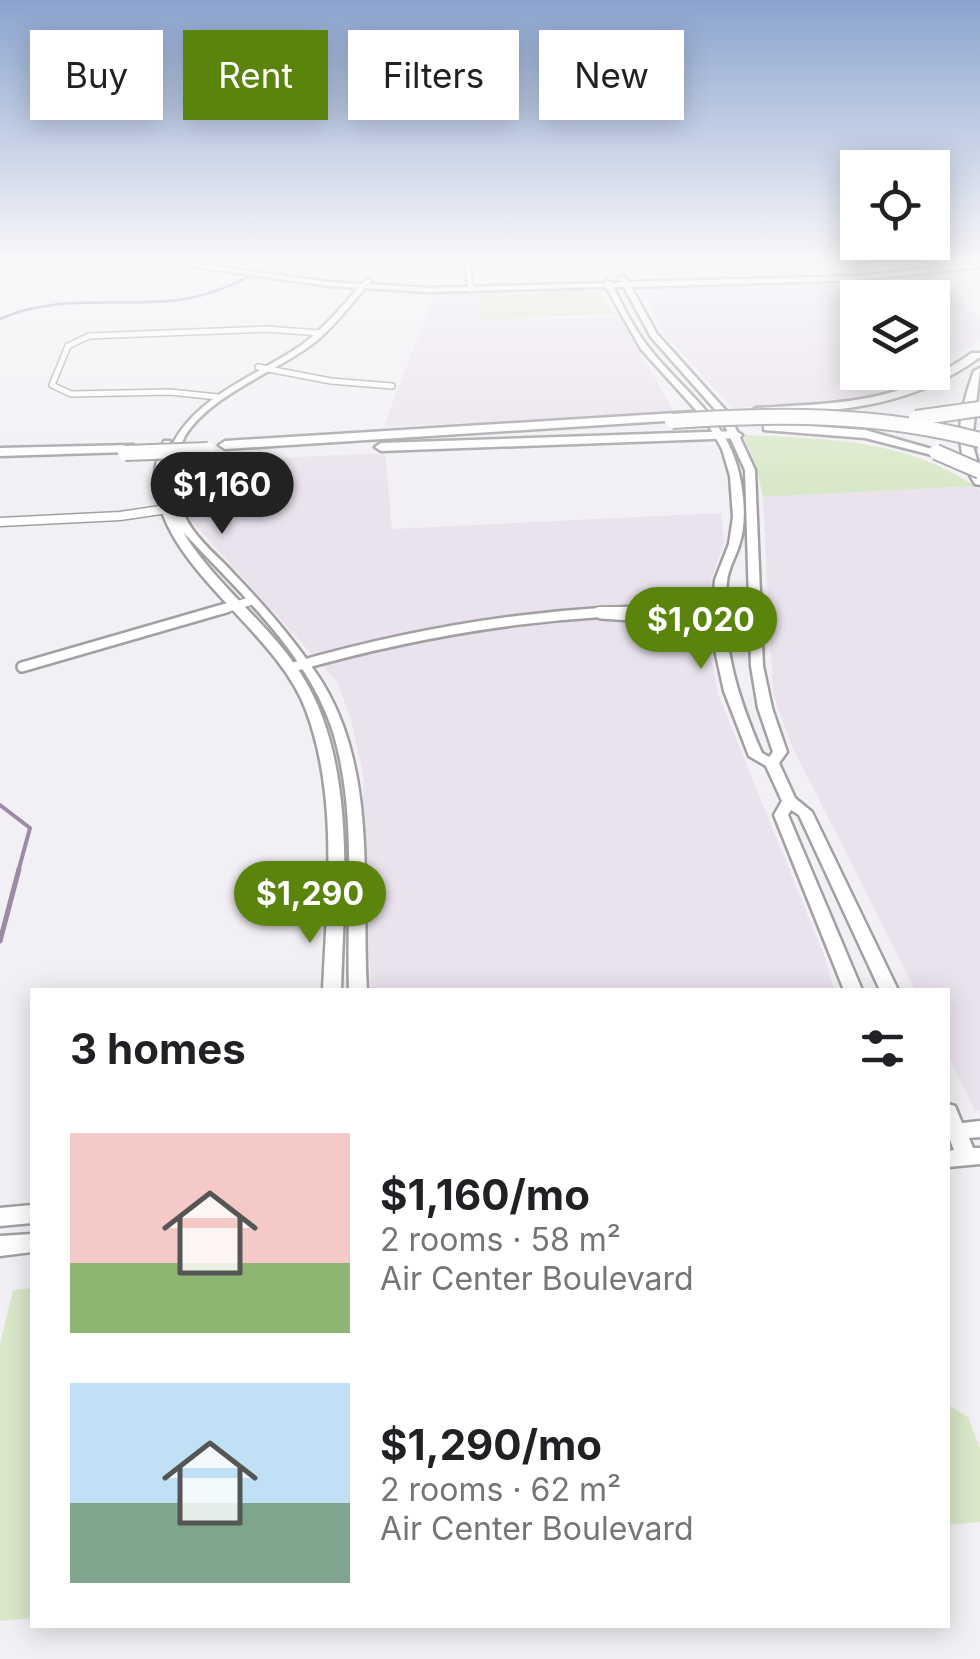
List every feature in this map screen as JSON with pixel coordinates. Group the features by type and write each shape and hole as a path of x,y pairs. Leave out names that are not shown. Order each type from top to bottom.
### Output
{"highway":[{"path":"227,447 900,398 938,383 978,353"},
{"path":"227,447 674,425 767,425 843,418 899,408 947,387 978,353"},
{"path":"980,370 964,448 980,481"},
{"path":"674,425 695,428 932,417 980,409"},
{"path":"227,447 836,414 900,421 980,440"},
{"path":"767,425 864,434 936,452 980,471"},
{"path":"0,455 208,447 502,445 730,435"}],"street":[{"path":"112,334 73,342 52,385 64,393 214,396"},
{"path":"297,666 328,750 332,985 358,984 345,748 329,704 244,603 205,558 169,509 167,456 214,396 314,334"},
{"path":"635,334 660,368 717,414"},
{"path":"650,334 682,366 717,414 750,470 755,618 764,708 780,752 772,763"},
{"path":"660,368 682,366"},
{"path":"262,368 331,381 392,386"},
{"path":"730,435 735,542 722,576 719,654 728,690 756,756 772,763 789,801 805,812 885,982 850,983 781,814 789,801"},
{"path":"734,470 750,470"},
{"path":"0,522 169,509"},
{"path":"22,667 244,603"},
{"path":"297,666 446,628 595,613 755,618"},
{"path":"328,750 345,748"},
{"path":"332,834 352,832"},
{"path":"950,1125 980,1129"},
{"path":"950,1125 965,1158"},
{"path":"0,1216 30,1214"},
{"path":"0,1246 30,1243"}],"shaded area":[{"path":"419,334 629,334 675,413 383,427"},
{"path":"665,334 840,334 840,390 902,390 873,399 733,408"},
{"path":"950,334 980,334 980,338 965,351 950,351"},
{"path":"385,453 392,529 721,513 724,543 712,577 705,625 718,694 825,958 833,988 371,988 362,810 364,779 351,719 337,682 186,515 179,462"},
{"path":"975,486 980,491 980,1110 975,1111 950,1059 950,988 914,988 792,746 773,694 763,497"}],"green space":[{"path":"743,435 834,440 892,450 948,470 975,486 763,497"},
{"path":"30,1288 30,1618 0,1621 0,1344 13,1290"},
{"path":"950,1406 968,1417 980,1448 980,1522 950,1525"}],"waterway":[{"path":"0,805 30,828 18,872"},
{"path":"0,941 19,869"}]}
